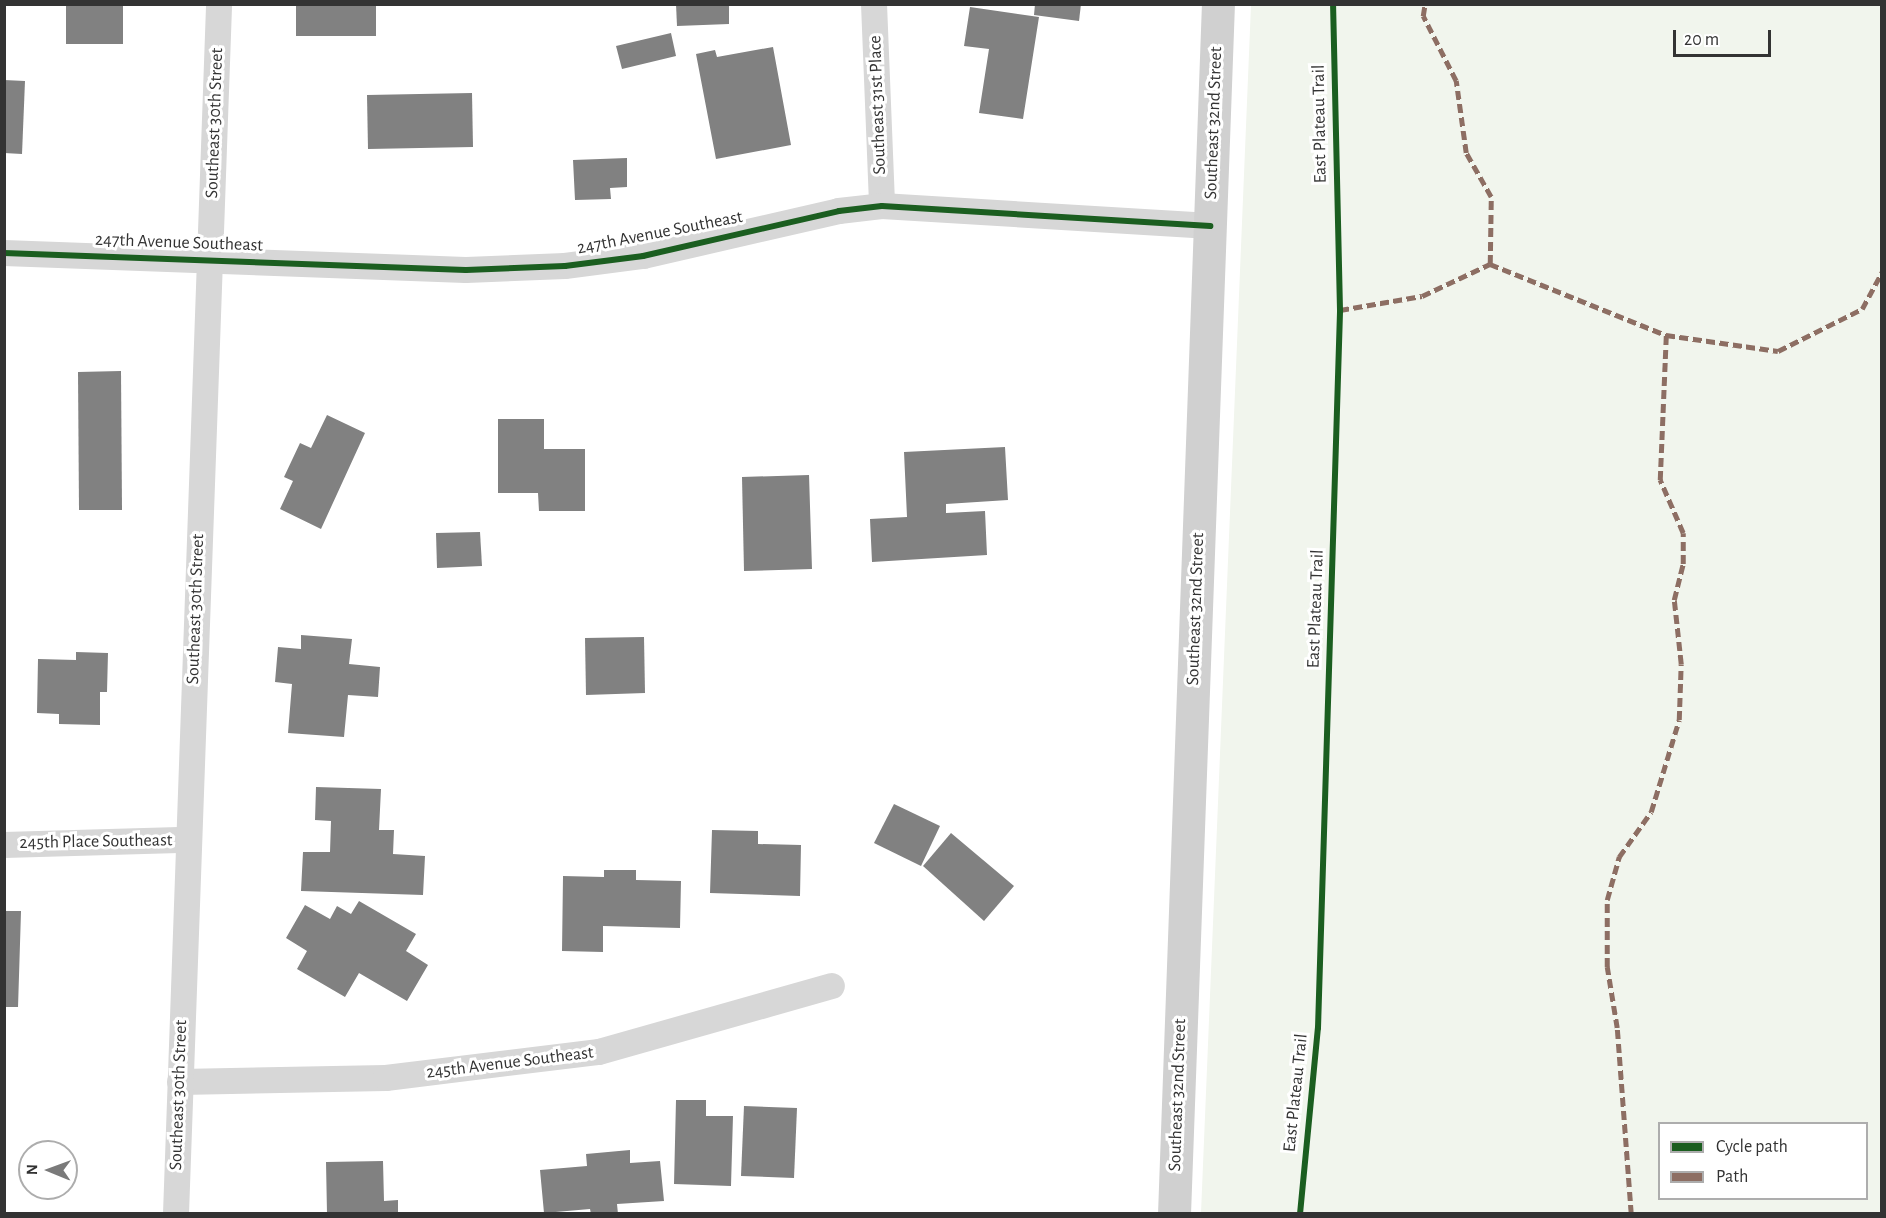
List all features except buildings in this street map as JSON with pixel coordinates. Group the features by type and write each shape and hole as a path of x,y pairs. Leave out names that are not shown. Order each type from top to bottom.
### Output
{"street":[{"name":"Southeast 30th Street","path":"176,1214 219,4"},
{"name":"Southeast 31st Place","path":"874,4 882,206"},
{"name":"Southeast 32nd Street","path":"1173,1214 1218,4"},
{"name":"247th Avenue Southeast","path":"4,253 209,258 466,270 565,266 643,256 839,211 882,206 1210,226"},
{"name":"245th Place Southeast","path":"4,845 188,840"},
{"name":"245th Avenue Southeast","path":"180,1082 386,1077 598,1052 832,986"}],"shaded area":[{"path":"1251,5 1881,5 1881,1213 1201,1213"}],"marked path":[{"path":"1340,310 1422,296 1490,264 1491,197 1466,153 1456,81 1423,16 1425,4"},
{"path":"1490,264 1666,335 1778,351 1862,309 1882,272"},
{"path":"1631,1214 1617,1028 1607,967 1607,900 1619,857 1651,812 1679,720 1681,664 1674,600 1683,564 1683,533 1660,480 1666,335"}],"cycle path":[{"name":"East Plateau Trail","path":"1300,1214 1318,1028 1340,310 1333,4"},
{"path":"4,253 466,270 565,266 643,256 839,211 882,206 1210,226"}]}
